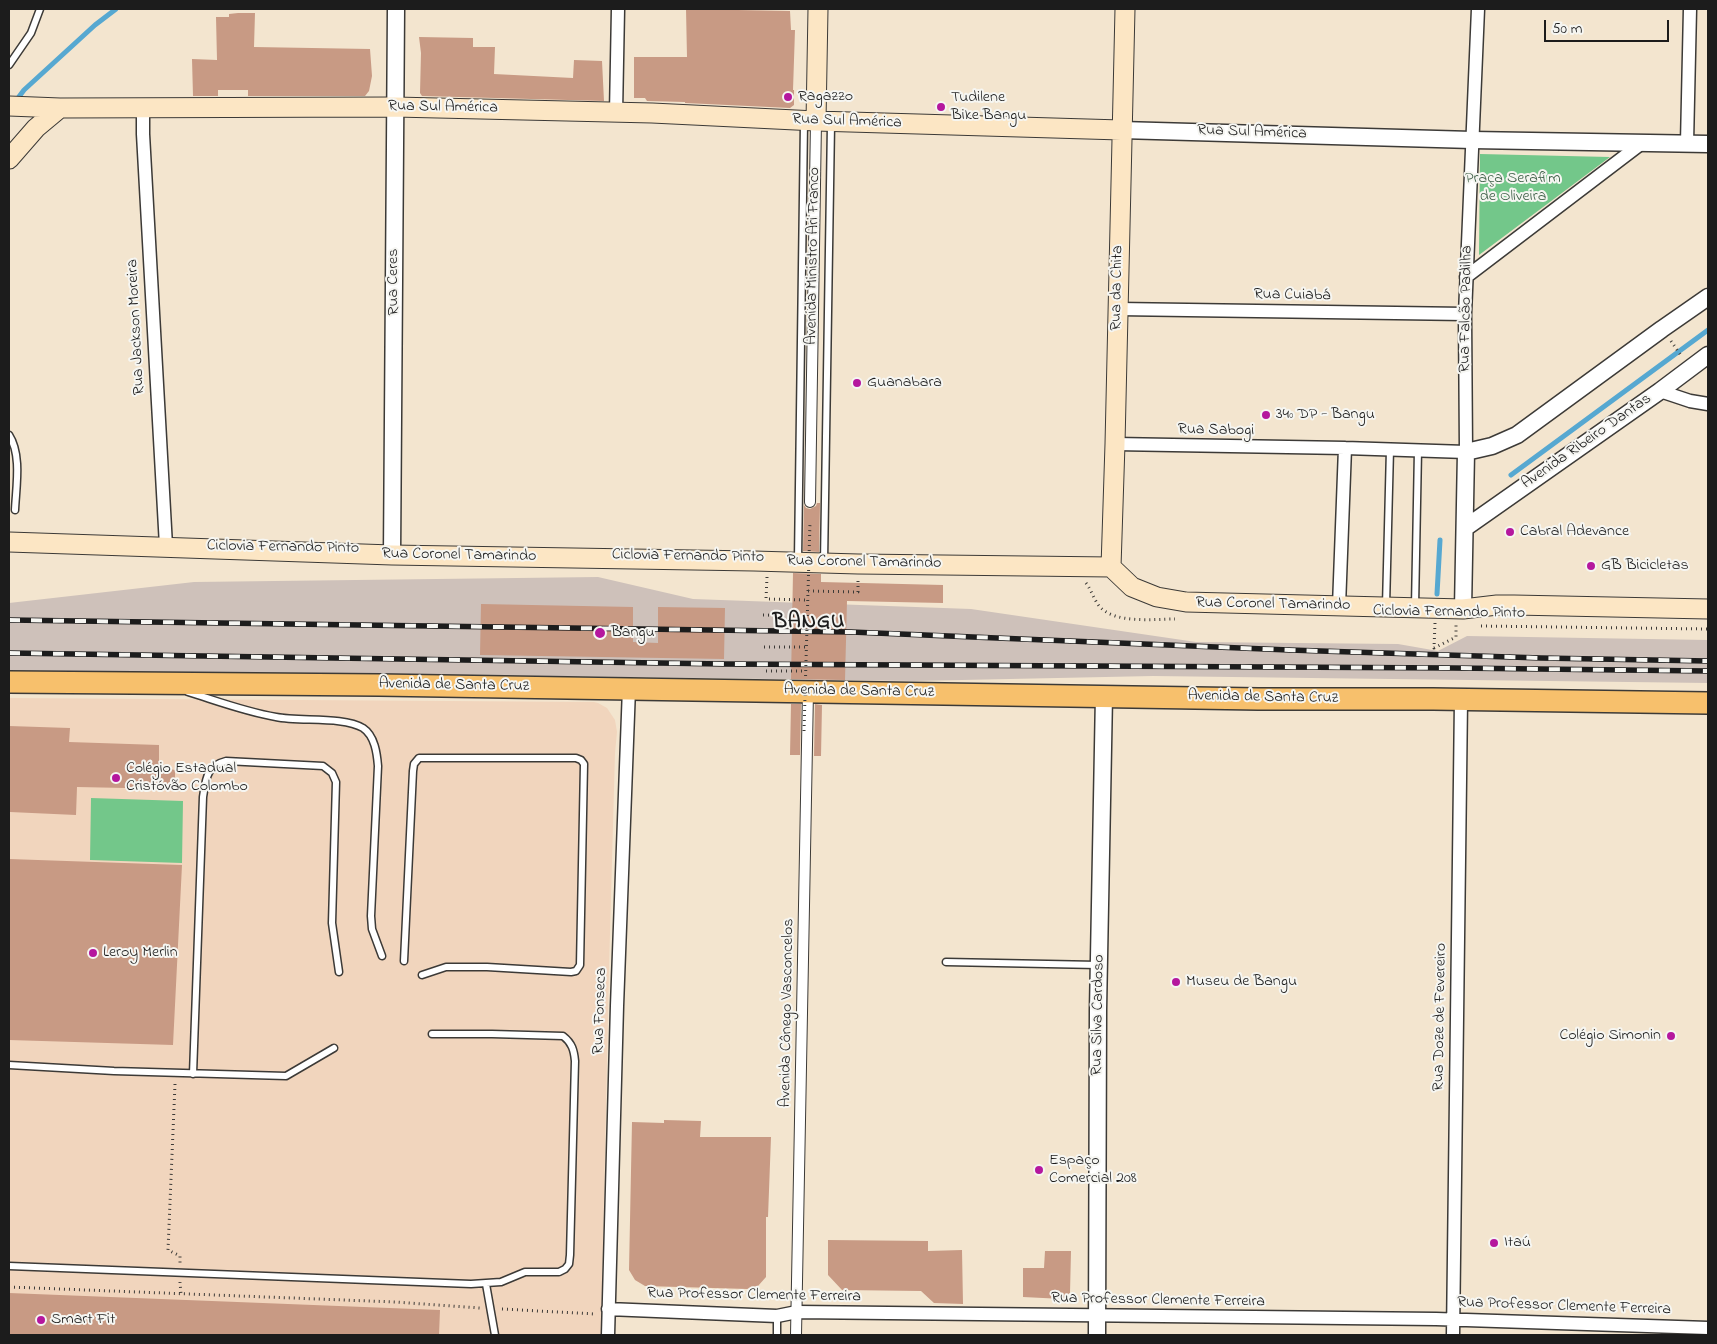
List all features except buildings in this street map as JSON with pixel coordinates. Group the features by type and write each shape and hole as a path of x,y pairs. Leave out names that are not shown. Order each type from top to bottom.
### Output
{"main road":[{"name":"Avenida Ministro Ari Franco","path":"817,121 818,9"},
{"name":"Rua da Chita","path":"1111,567 1124,9"},
{"name":"Rua Sul América","path":"9,106 60,108 395,107 652,113 817,121 1121,130"},
{"path":"9,160 40,123 60,108"},
{"name":"Rua Coronel Tamarindo","path":"9,542 809,567 1111,567 1132,587 1157,597 1186,602 1414,608 1434,621 1456,617 1497,605 1708,609"},
{"name":"Avenida de Santa Cruz","path":"9,682 629,688 807,681 1104,695 1258,699 1708,703"}],"street":[{"name":"Rua Ceres","path":"392,555 396,9"},
{"path":"616,113 618,9"},
{"name":"Rua Falcão Padilha","path":"1456,617 1465,528 1465,314 1478,9"},
{"path":"1687,143 1690,9"},
{"name":"Rua Jackson Moreira","path":"143,107 166,546"},
{"name":"Avenida Ministro Ari Franco","path":"810,502 817,121"},
{"name":"Rua Sul América","path":"1121,130 1472,140 1708,144"},
{"path":"1466,277 1642,143"},
{"path":"1466,452 1492,446 1517,435 1708,297"},
{"name":"Rua Cuiabá","path":"1118,309 1465,314"},
{"name":"Avenida Ribeiro Dantas","path":"1465,528 1708,356"},
{"path":"1660,391 1690,401 1708,404"},
{"name":"Rua Sabogi","path":"1115,444 1466,452"},
{"path":"1339,606 1345,448"},
{"name":"Avenida Cônego Vasconcelos","path":"796,1335 807,681"},
{"name":"Rua Fonseca","path":"608,1335 617,1006 629,688"},
{"name":"Rua Silva Cardoso","path":"1098,1335 1099,965 1104,695"},
{"name":"Rua Doze de Fevereiro","path":"1453,1335 1462,700"},
{"name":"Rua Professor Clemente Ferreira","path":"608,1312 777,1316 797,1312 1453,1320 1708,1328"}],"lane":[{"path":"9,65 31,33 40,9"},
{"path":"809,567 817,121"},
{"path":"809,567 817,121"},
{"path":"9,435 16,454 15,510"},
{"path":"1386,607 1390,449"},
{"path":"1414,608 1418,450"},
{"path":"160,683 258,714 279,718 343,722 364,729 372,739 377,753 371,916 372,929 382,956"},
{"path":"404,961 413,771 414,764 419,758 576,758 581,760 584,764 580,965 576,971 446,967 422,975"},
{"path":"193,1074 203,797 211,768 219,763 226,761 323,766 332,773 336,782 332,923 339,972"},
{"path":"946,962 1099,965"},
{"path":"9,1266 486,1284 501,1282 525,1272 559,1272 565,1270 569,1264 574,1071 574,1049 570,1041 562,1036 432,1034"},
{"path":"9,1065 193,1074 286,1076 334,1048"},
{"path":"486,1284 495,1335"},
{"path":"777,1316 777,1335"}],"path":[{"path":"1673,344 1683,357"},
{"path":"804,730 807,681 806,647 810,522"},
{"path":"1080,580 1087,584 1103,610 1118,618 1177,619"},
{"path":"808,591 858,592 858,583"},
{"path":"766,600 807,600"},
{"path":"763,615 807,616"},
{"path":"1434,621 1434,648 1456,637 1456,617"},
{"name":"Ciclovia Fernando Pinto","path":"1476,626 1708,629"},
{"path":"764,648 806,647"},
{"path":"763,671 807,681"},
{"path":"175,1073 168,1250 180,1256 181,1294"},
{"path":"9,1287 395,1302 490,1309 608,1312"}],"shaded area":[{"path":"598,577 693,599 971,609 1196,642 1398,644 1438,651 1467,636 1708,640 1708,683 1153,676 914,681 9,672 9,603 194,582"},
{"path":"9,698 594,702 607,708 615,720 617,732 609,969 601,1335 9,1335"}],"green space":[{"name":"Praça Serafim de Oliveira","path":"1480,154 1610,157 1479,255"},
{"path":"91,798 183,801 182,863 90,860"}],"waterway":[{"path":"15,102 24,90 95,25 116,9"},
{"path":"1511,475 1708,330"},
{"path":"1437,594 1440,540"}],"railway":[{"path":"9,620 851,632 1289,650 1708,661"},
{"path":"9,653 724,664 1708,671"}],"place":[{"name":"Ragazzo","path":"788,97"},
{"name":"Tudilene Bike Bangu","path":"941,107"},
{"name":"Guanabara","path":"857,383"},
{"name":"34º DP - Bangu","path":"1266,415"},
{"name":"Cabral Adevance","path":"1510,532"},
{"name":"GB Bicicletas","path":"1591,566"},
{"name":"Bangu","path":"600,633"},
{"name":"Colégio Estadual Cristóvão Colombo","path":"116,778"},
{"name":"Leroy Merlin","path":"93,953"},
{"name":"Museu de Bangu","path":"1176,982"},
{"name":"Colégio Simonin","path":"1671,1036"},
{"name":"Espaço Comercial 208","path":"1039,1170"},
{"name":"Itaú","path":"1494,1243"},
{"name":"Smart Fit","path":"41,1320"}],"district":[{"name":"BANGU","path":"809,624"}]}
